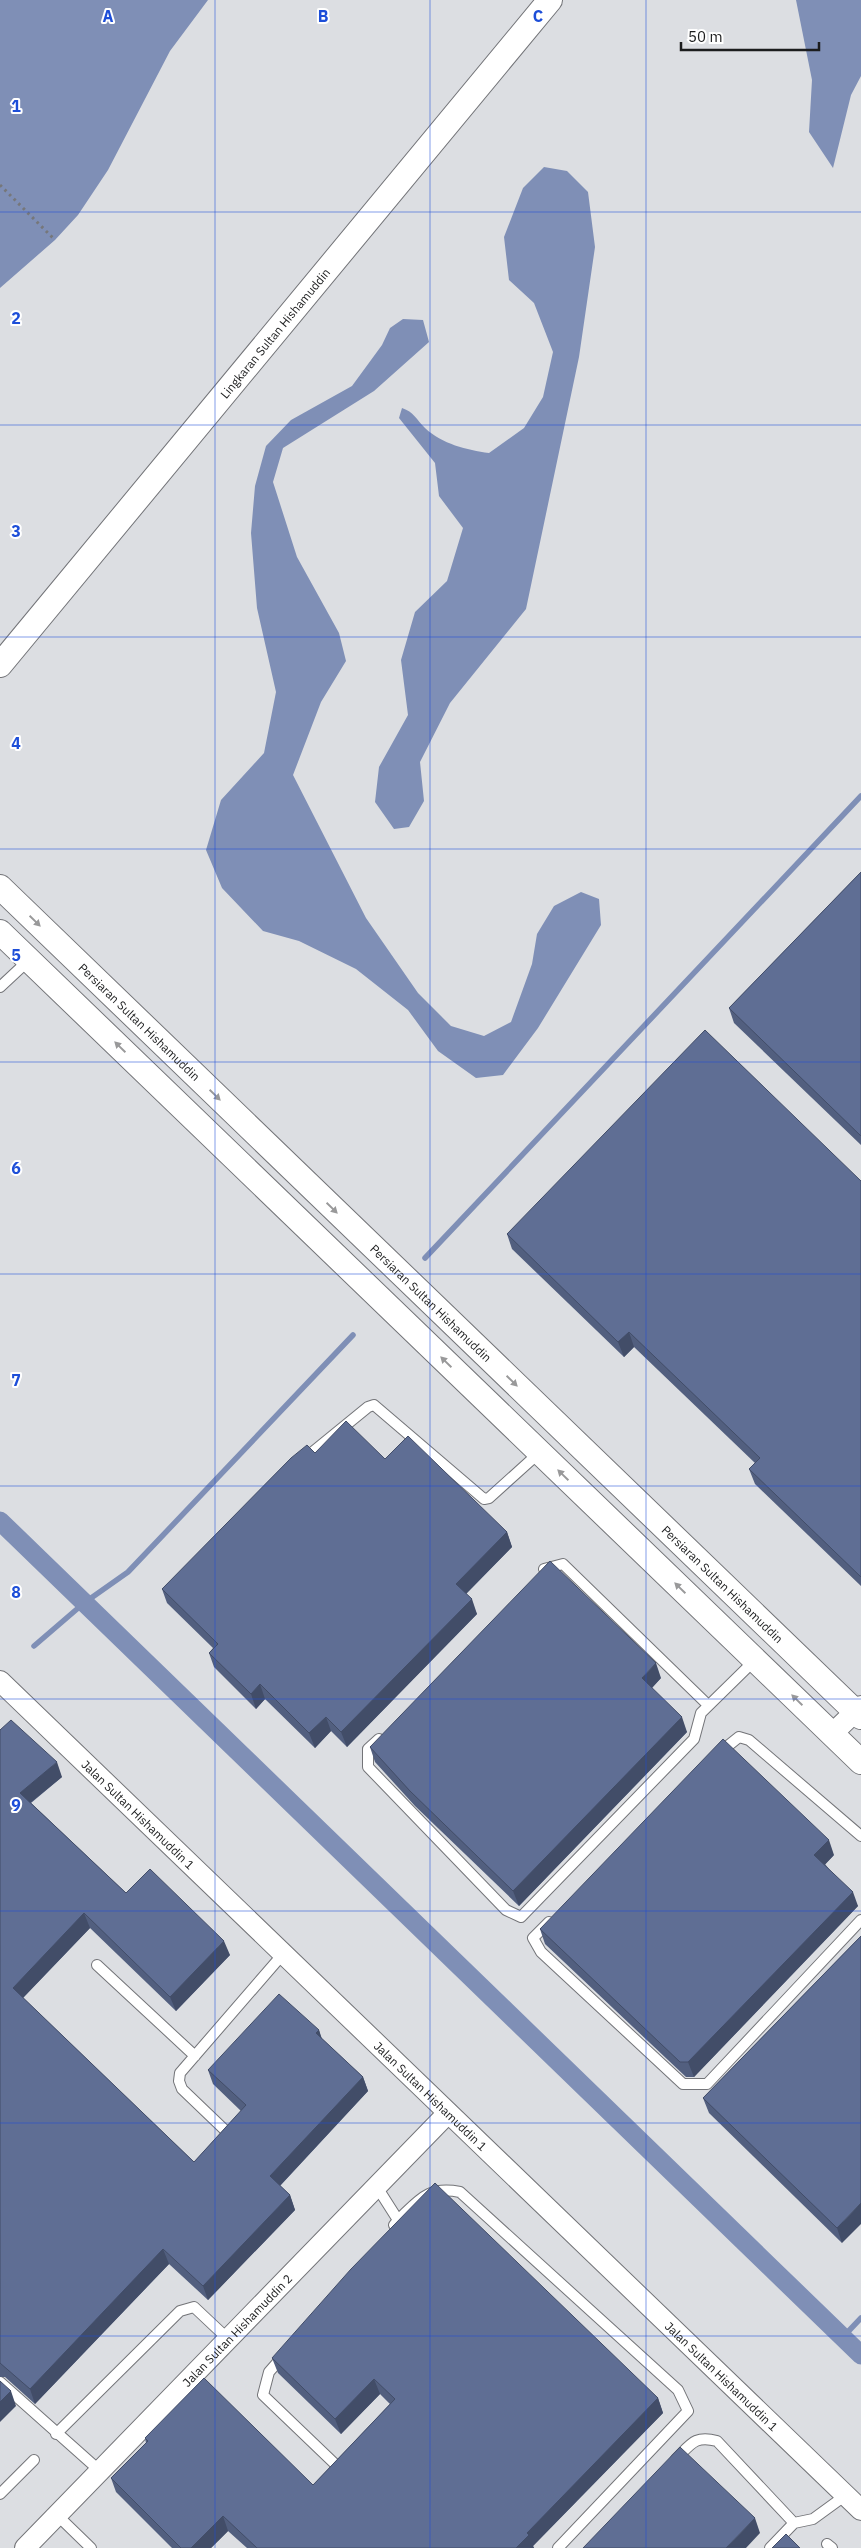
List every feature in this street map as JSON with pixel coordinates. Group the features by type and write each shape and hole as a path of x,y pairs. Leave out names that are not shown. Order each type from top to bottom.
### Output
{"street":[{"name":"Lingkaran Sultan Hishamuddin","path":"0,665 550,0"},
{"name":"Persiaran Sultan Hishamuddin","path":"0,887 859,1712"},
{"path":"0,932 861,1762"},
{"path":"155,1081 176,1057"},
{"name":"Jalan Sultan Hishamuddin 1","path":"0,1681 861,2510"},
{"path":"832,1734 859,1712"},
{"name":"Jalan Sultan Hishamuddin 2","path":"25,2548 448,2113"}],"lane":[{"path":"0,987 29,960"},
{"path":"294,1466 374,1405 484,1499 496,1493 540,1452"},
{"path":"538,1576 545,1569 563,1564 708,1706"},
{"path":"389,1729 368,1749 368,1767 506,1910 521,1917 694,1739 700,1712 755,1660"},
{"path":"714,1757 728,1743 739,1737 749,1740 861,1836"},
{"path":"554,1917 533,1938 540,1952 683,2084 707,2084 861,1920"},
{"path":"230,2135 182,2090 179,2081 180,2073 284,1954"},
{"path":"97,1965 195,2056"},
{"path":"376,2187 398,2220"},
{"path":"388,2234 398,2220 422,2197 442,2189 460,2192 678,2390 688,2410 558,2548"},
{"path":"56,2434 180,2311 194,2307 228,2339"},
{"path":"289,2350 269,2372 264,2395 336,2465"},
{"path":"0,2382 56,2434 100,2471"},
{"path":"666,2470 693,2442 705,2438 717,2441 794,2523"},
{"path":"0,2494 34,2460"},
{"path":"770,2548 794,2523 813,2519 846,2495"},
{"path":"57,2515 91,2548"}],"path":[{"path":"0,185 55,240"}],"water":[{"path":"0,0 208,0 170,51 108,170 78,215 55,240 0,288"},
{"path":"796,0 861,0 861,76 851,95 833,168 809,132 812,80"},
{"path":"544,167 567,171 588,192 595,247 579,357 526,609 450,703 420,762 424,801 409,827 394,829 375,802 379,767 408,715 401,660 415,612 447,581 463,528 439,496 435,463 399,418 402,408 412,414 425,428 439,438 464,448 489,453 524,428 543,397 553,352 534,303 509,280 504,237 523,188"},
{"path":"403,319 423,320 429,342 374,391 283,448 273,482 297,557 339,633 346,661 321,702 293,775 366,918 418,993 451,1026 484,1036 511,1022 532,964 537,934 554,906 581,892 599,899 601,925 538,1028 503,1075 476,1078 438,1051 408,1010 356,969 299,941 263,931 222,888 206,850 221,800 264,753 276,692 257,608 251,533 255,486 266,446 291,420 352,386 382,345 390,328"}],"building":[{"path":"861,872 861,1136 729,1008"},
{"path":"705,1030 861,1181 861,1577 749,1469 760,1458 629,1332 618,1342 507,1234"},
{"path":"346,1421 385,1459 408,1436 507,1532 456,1584 472,1599 341,1732 326,1717 309,1733 260,1684 251,1694 209,1653 218,1644 162,1589 291,1458 307,1445 315,1453"},
{"path":"550,1561 656,1663 642,1678 682,1717 513,1891 410,1791 370,1747"},
{"path":"11,1720 57,1762 20,1793 126,1893 150,1869 224,1941 170,1997 84,1913 13,1988 194,2162 246,2105 208,2070 279,1994 319,2030 316,2033 363,2077 270,2176 290,2195 203,2286 163,2249 30,2389 0,2363 0,1730"},
{"path":"723,1739 829,1840 814,1855 853,1892 688,2062 680,2062 540,1929"},
{"path":"861,1936 861,2203 837,2228 703,2098"},
{"path":"435,2183 658,2398 527,2533 529,2535 516,2548 257,2548 223,2516 191,2548 181,2548 111,2478 148,2441 145,2438 204,2378 313,2485 395,2399 374,2379 335,2419 272,2358 351,2269"},
{"path":"0,2381 11,2391 0,2402"},
{"path":"680,2447 755,2518 726,2548 583,2548"},
{"path":"786,2534 800,2548 772,2548"}],"waterway":[{"path":"425,1258 861,796"},
{"path":"34,1646 84,1603 128,1572 353,1335"},
{"path":"0,1521 861,2355"},
{"path":"843,2337 861,2318"}]}
